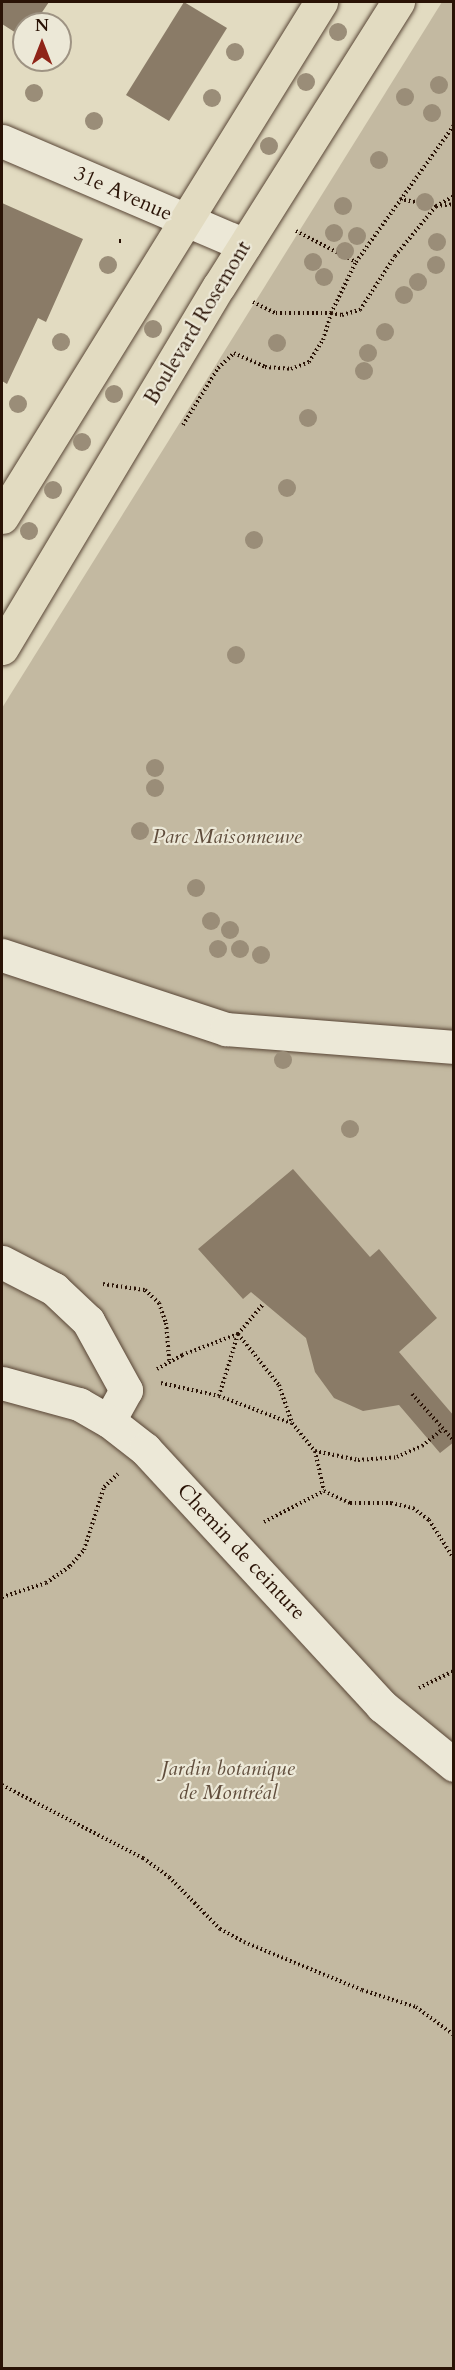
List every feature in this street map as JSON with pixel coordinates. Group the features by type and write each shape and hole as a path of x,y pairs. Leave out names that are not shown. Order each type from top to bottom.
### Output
{"main road":[{"path":"2,517 183,221 321,2"},
{"name":"Boulevard Rosemont","path":"2,648 10,617 398,2"}],"street":[{"name":"31e Avenue","path":"2,141 183,221 245,245"},
{"path":"2,955 226,1029 453,1047"},
{"path":"2,1262 54,1289 88,1321 135,1384 109,1421"},
{"name":"Chemin de ceinture","path":"2,1383 47,1393 109,1421 145,1449 382,1706 453,1765"}],"path":[{"path":"234,353 265,367 291,369 309,362 323,340 331,313 357,262 453,125"},
{"path":"249,300 276,313 342,315 360,310 395,256 436,206 453,196"},
{"path":"400,199 436,206 453,204"},
{"path":"294,229 357,262"},
{"path":"54,1289 106,1283 145,1290 159,1303 166,1323 169,1361"},
{"path":"219,1396 238,1335 262,1305"},
{"path":"135,1384 169,1361 238,1335"},
{"path":"238,1335 279,1385 292,1424 315,1451 324,1491"},
{"path":"135,1384 219,1396 292,1424"},
{"path":"412,1394 453,1440"},
{"path":"315,1451 358,1460 397,1457 422,1446 443,1429"},
{"path":"2,1598 45,1583 70,1566 84,1550 104,1487 145,1449"},
{"path":"228,1538 324,1491"},
{"path":"324,1491 350,1503 391,1503 413,1508 429,1520 453,1559"},
{"path":"2,1785 143,1858 169,1877 220,1929 244,1942 362,1990 416,2007 453,2035"}],"green space":[{"name":"Jardin botanique de Montréal","path":"442,2 453,2 453,2368 2,2368 2,708"}],"building":[{"path":"2,2 49,2 42,12 12,12 12,30 2,24"},
{"path":"184,2 227,28 169,121 126,95"},
{"path":"2,203 83,239 46,322 38,318 7,384 2,381"},
{"path":"293,1169 370,1257 379,1249 437,1318 399,1352 454,1416 454,1442 440,1453 399,1405 363,1411 334,1398 315,1372 306,1338 251,1292 243,1299 198,1249"}],"park label":[{"name":"Parc Maisonneuve","path":"227,837"}]}
